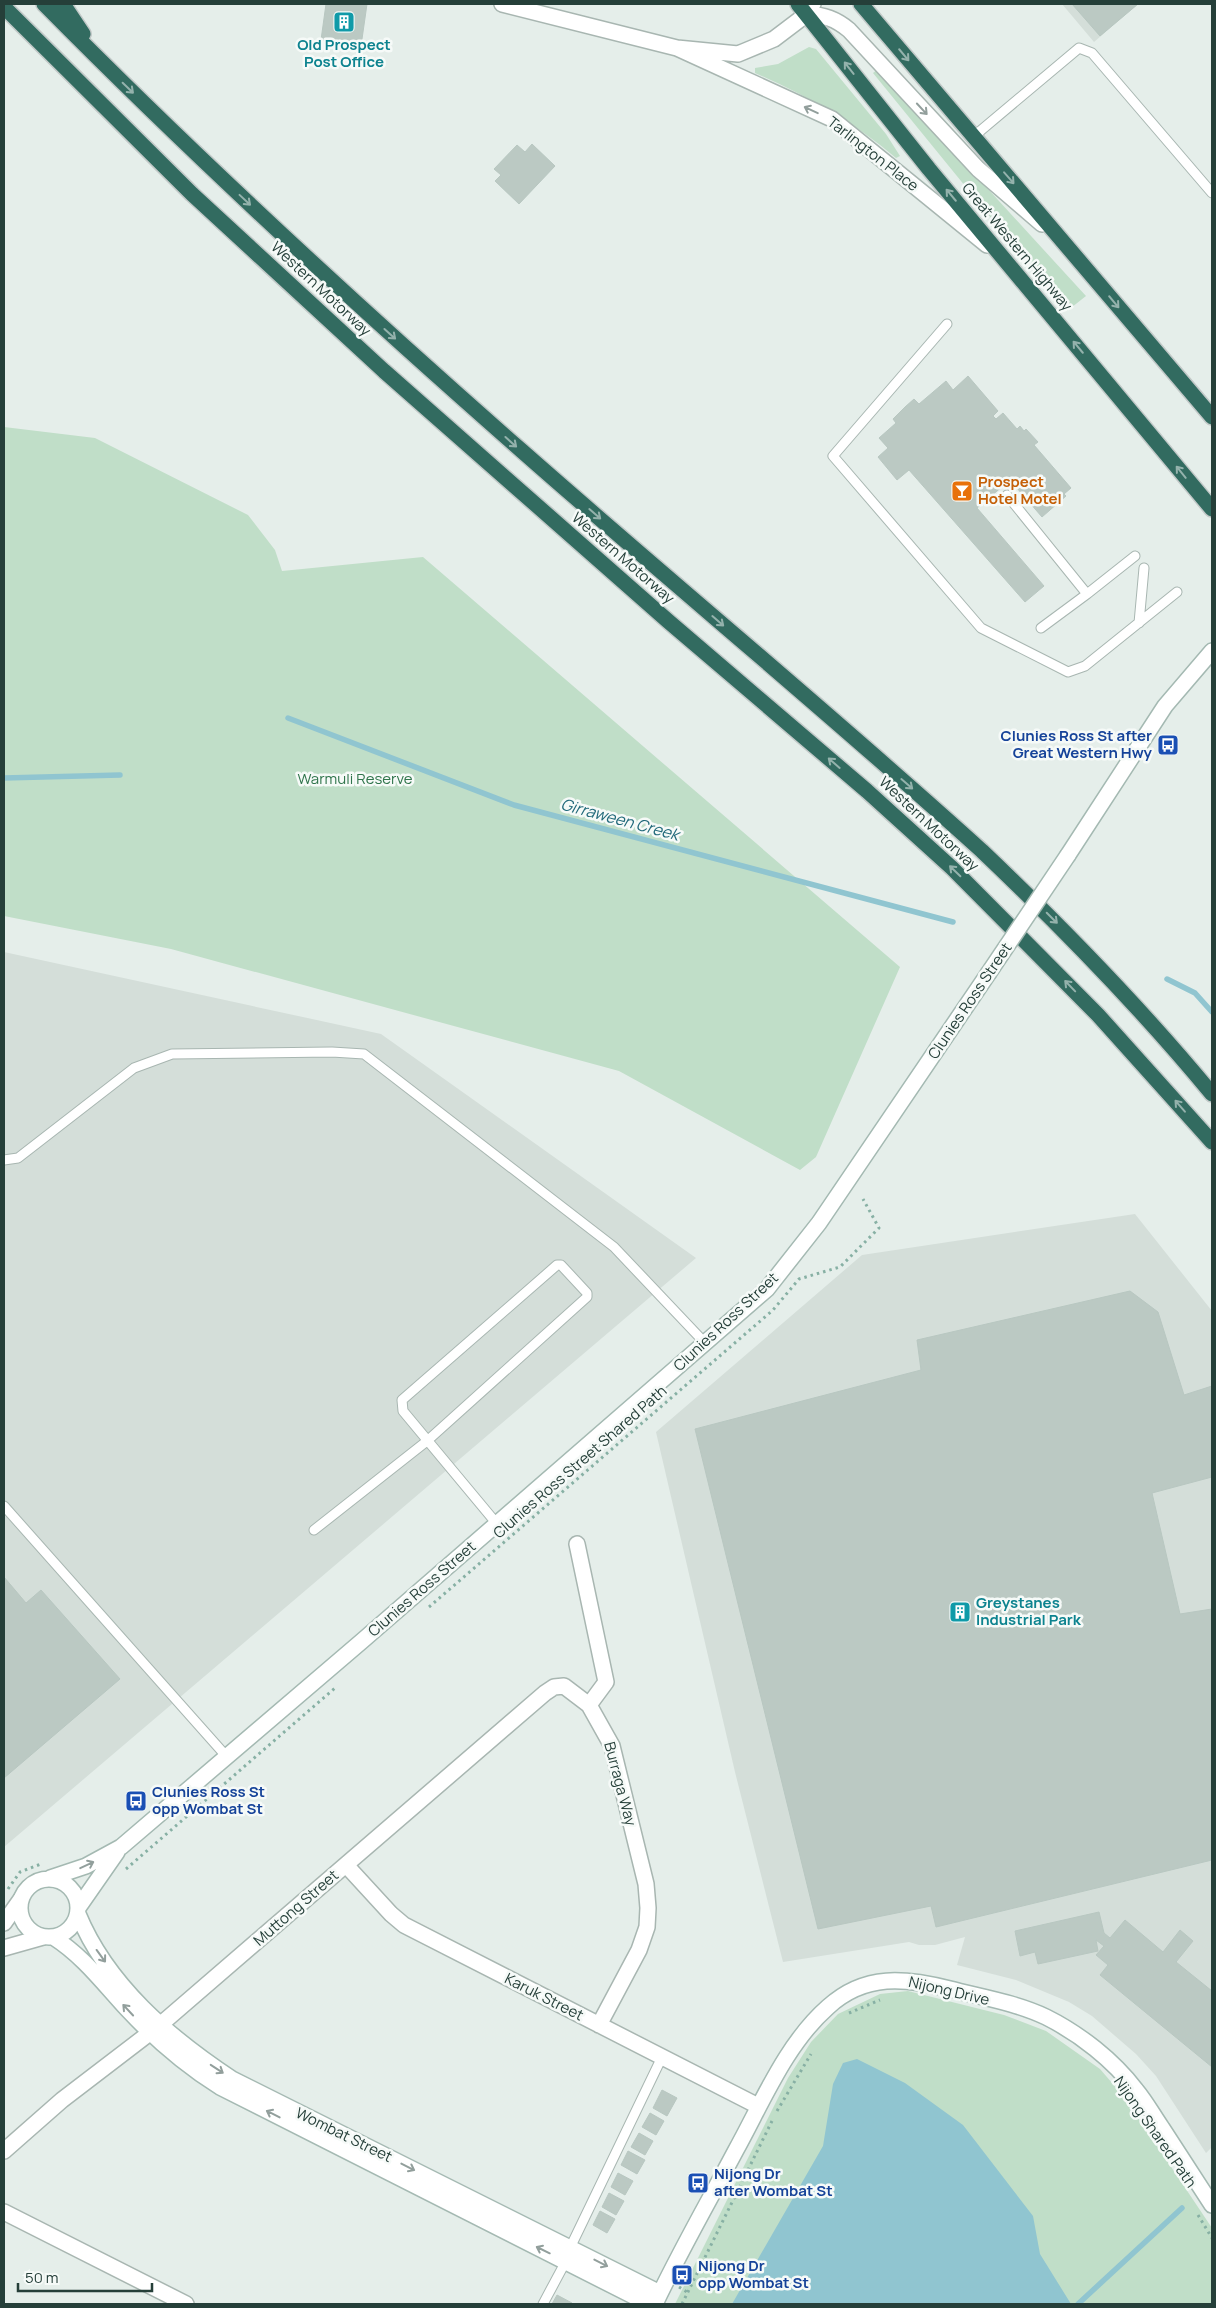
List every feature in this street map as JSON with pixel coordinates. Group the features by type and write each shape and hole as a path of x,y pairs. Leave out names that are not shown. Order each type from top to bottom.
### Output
{"highway":[{"name":"Western Motorway","path":"44,4 105,66 286,239 407,349 982,851 1052,918 1116,985 1212,1094"},
{"path":"63,4 105,66"},
{"path":"861,4 1212,417"},
{"name":"Western Motorway","path":"4,6 199,200 384,371 647,602 867,791 952,868 1098,1015 1212,1142"},
{"name":"Great Western Highway","path":"806,7 929,169 1212,510"}],"street":[{"name":"Tarlington Place","path":"502,4 676,48 738,54 774,39 806,7"},
{"path":"806,7 818,15 838,21 849,30 978,169 1066,244"},
{"name":"Tarlington Place","path":"676,48 832,119 1002,257"},
{"name":"Clunies Ross Street","path":"50,1878 86,1866 121,1847 767,1289 791,1261 844,1187 1068,855 1165,706 1210,655"},
{"path":"577,1544 606,1682 589,1705"},
{"name":"Muttong Street","path":"4,2151 62,2100 155,2029 545,1693 554,1688 564,1686 589,1705"},
{"name":"Burraga Way","path":"589,1705 612,1746 646,1884 648,1908 647,1927 639,1950 599,2025"},
{"name":"Clunies Ross Street","path":"78,1911 97,1879 121,1847"},
{"name":"Karuk Street","path":"346,1865 390,1914 404,1925 758,2106"},
{"path":"4,1923 32,1884 50,1878 59,1880 73,1891 78,1911 70,1929 48,1937 4,1948"},
{"path":"21,1899 20,1909 27,1927 34,1933 48,1937"},
{"name":"Wombat Street","path":"78,1911 85,1932 155,2029"},
{"name":"Wombat Street","path":"48,1937 78,1954 155,2029 232,2079 655,2301"},
{"name":"Nijong Drive","path":"655,2301 758,2106 798,2041 830,2005 850,1992 870,1984 894,1980 916,1980 1016,2006 1045,2017 1078,2037 1108,2059 1136,2090 1212,2204"},
{"path":"4,2212 186,2304"}],"lane":[{"path":"973,137 1080,48 1092,53 1212,193"},
{"path":"947,324 833,456 981,628 1068,672 1086,666 1177,592"},
{"path":"1007,495 1087,594"},
{"path":"1041,628 1135,556"},
{"path":"1139,623 1144,568"},
{"path":"4,1160 18,1158 134,1068 172,1054 332,1052 364,1054 614,1247 705,1343"},
{"path":"314,1530 427,1441 587,1297 587,1293 561,1265 557,1265 402,1400 403,1411 427,1441 496,1524"},
{"path":"4,1506 227,1757"},
{"path":"543,2304 662,2057"}],"path":[{"name":"Clunies Ross Street Shared Path","path":"421,1614 773,1310 799,1279 840,1267 879,1228 863,1199"},
{"path":"123,1873 339,1685"},
{"path":"848,2014 886,1998"},
{"path":"682,2304 776,2112 814,2048"},
{"name":"Nijong Shared Path","path":"1195,2211 1212,2238"}],"shaded area":[{"path":"1062,4 1138,4 1094,42"},
{"path":"4,952 381,1034 696,1258 4,1847"},
{"name":"Greystanes Industrial Park","path":"1135,1214 1212,1311 1212,2147 1206,2153 1156,2076 1136,2054 1092,2016 1069,2002 1016,1980 957,1965 965,1937 935,1945 919,1945 909,1942 783,1962 735,1772 656,1432 862,1255"}],"green space":[{"path":"809,47 816,49 886,134 900,156 896,158 829,110 793,90 755,73 755,68 778,64"},
{"path":"878,69 1086,296 1067,311 873,73"},
{"name":"Warmuli Reserve","path":"4,427 95,438 248,515 275,550 282,571 423,557 900,967 816,1157 800,1170 619,1071 171,949 4,916"},
{"path":"908,1991 1004,2015 1046,2031 1100,2069 1125,2098 1212,2228 1212,2304 675,2304 788,2078 811,2042 838,2014 880,1994"}],"water":[{"path":"857,2059 905,2083 963,2125 1033,2216 1040,2254 1071,2304 732,2304 823,2146 833,2084 843,2063"}],"building":[{"name":"Old Prospect Post Office","path":"326,4 367,4 361,46 321,40"},
{"path":"1072,4 1138,4 1100,36"},
{"path":"532,144 555,166 519,204 495,181 501,175 494,169 517,145 525,152"},
{"name":"Prospect Hotel Motel","path":"968,376 998,411 993,416 996,419 1003,413 1017,429 1020,426 1024,431 1026,429 1038,442 1034,445 1071,488 1064,494 1066,496 1042,517 1010,480 977,508 1044,586 1025,602 909,470 897,480 878,457 888,448 879,438 896,423 893,419 905,407 914,399 919,404 946,381 953,390"},
{"name":"Greystanes Industrial Park","path":"1130,1291 1158,1312 1184,1395 1212,1386 1212,1477 1152,1493 1180,1614 1212,1609 1212,1860 936,1927 931,1906 818,1929 695,1429 921,1370 917,1340"},
{"path":"4,1577 26,1603 41,1590 120,1679 4,1778"},
{"path":"1099,1912 1104,1933 1110,1938 1125,1920 1163,1952 1180,1930 1193,1941 1176,1962 1212,1991 1212,2067 1100,1975 1108,1965 1096,1955 1104,1946 1096,1940 1098,1951 1038,1964 1035,1952 1020,1956 1015,1931"},
{"path":"662,2090 677,2098 667,2116 653,2108"},
{"path":"650,2113 664,2121 656,2135 642,2127"},
{"path":"639,2133 653,2141 645,2155 631,2147"},
{"path":"628,2151 645,2160 637,2174 621,2165"},
{"path":"618,2173 633,2181 625,2195 611,2187"},
{"path":"609,2193 624,2201 616,2215 602,2207"},
{"path":"600,2211 615,2219 607,2233 593,2225"},
{"path":"557,2295 572,2303 552,2304"}],"waterway":[{"name":"Girraween Creek","path":"288,718 514,805 953,922"},
{"name":"Girraween Creek","path":"4,778 120,775"},
{"name":"Girraween Creek","path":"1167,979 1195,993 1212,1012"},
{"path":"1078,2304 1182,2208"}],"place":[{"name":"Old Prospect Post Office","path":"344,22"},
{"name":"Prospect Hotel Motel","path":"962,491"},
{"name":"Clunies Ross St after Great Western Hwy","path":"1168,745"},
{"name":"Greystanes Industrial Park","path":"960,1612"},
{"name":"Clunies Ross St opp Wombat St","path":"136,1801"},
{"name":"Nijong Dr after Wombat St","path":"698,2183"},
{"name":"Nijong Dr opp Wombat St","path":"682,2275"}]}
